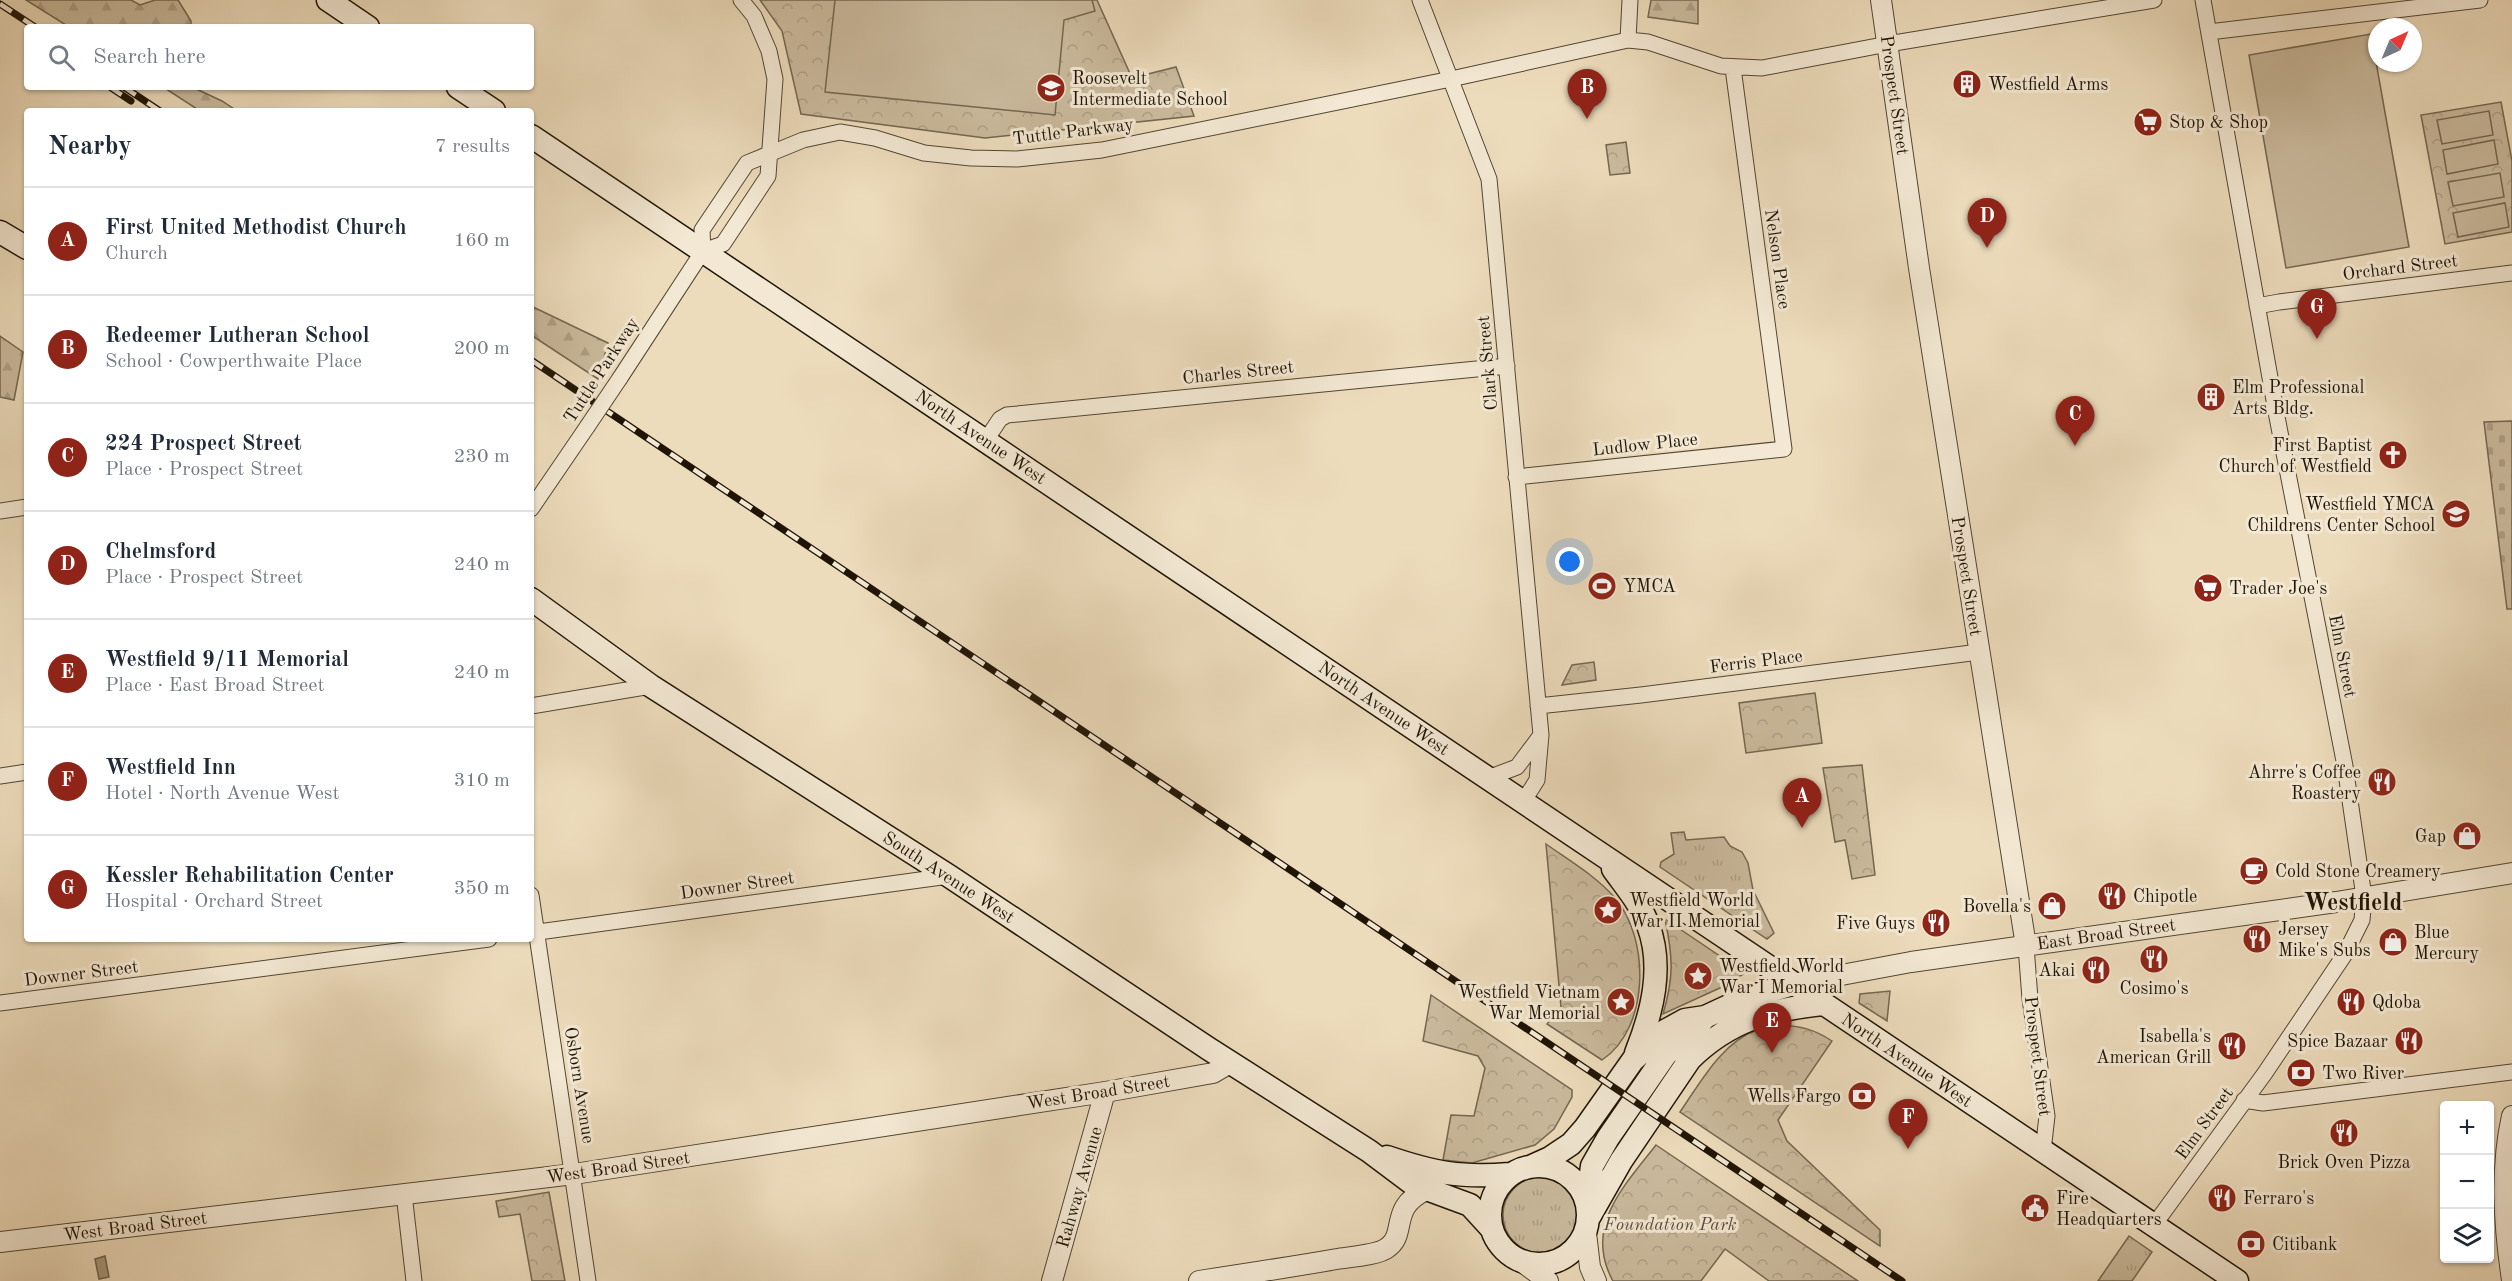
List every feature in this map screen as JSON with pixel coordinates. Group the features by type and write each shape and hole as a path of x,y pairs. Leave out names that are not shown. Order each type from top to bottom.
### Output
{"main road":[{"path":"328,0 364,24"},
{"path":"462,90 490,108"},
{"name":"North Avenue West","path":"534,138 2237,1281"},
{"path":"0,232 24,246"},
{"name":"South Avenue West","path":"534,601 651,686 949,876 1230,1063 1369,1151 1401,1176 1426,1190 1470,1205 1491,1228"},
{"path":"1601,854 1642,911 1652,939 1655,958 1652,1003 1633,1060"},
{"name":"East Broad Street","path":"1520,1170 1550,1158 1577,1138 1633,1060 1665,1031 1684,1020 1705,1017 1746,998 1793,984"},
{"path":"1587,1219 1576,1183 1564,1173 1549,1167 1520,1170 1492,1199 1490,1213 1491,1228 1506,1251 1521,1261 1535,1264 1556,1262 1574,1250 1587,1219 1622,1161 1690,1059 1700,1049 1736,1025 1759,1015 1782,1009 1822,1004"},
{"name":"East Broad Street","path":"1587,1219 1592,1166 1608,1138 1666,1054 1692,1032 1705,1017"},
{"name":"South Avenue West","path":"1369,1151 1439,1173 1469,1176 1520,1170"}],"street":[{"name":"Tuttle Parkway","path":"702,251 723,244 768,176 775,79 769,51 754,16 741,0"},
{"name":"Clark Street","path":"1420,0 1489,179 1541,735 1537,780 1523,802"},
{"path":"1630,0 1628,40 1648,42 1733,68 1762,68 1888,44 2154,0"},
{"name":"Prospect Street","path":"1881,0 1919,268 2026,946 2030,999 2047,1116 2043,1151"},
{"name":"Elm Street","path":"2154,1225 2345,954 2362,920 2364,897 2345,766 2257,306 2203,0"},
{"path":"2209,32 2480,0"},
{"name":"Tuttle Parkway","path":"534,505 702,251 702,230 747,163 771,152 803,140 840,132 875,138 924,153 971,158 1017,159 1102,150 1451,79 1628,40"},
{"name":"Nelson Place","path":"1733,68 1784,449 1778,450"},
{"name":"Orchard Street","path":"2257,306 2512,273"},
{"name":"Charles Street","path":"986,440 1000,419 1007,415 1507,366"},
{"name":"Ludlow Place","path":"1516,477 1778,450"},
{"path":"0,511 24,507"},
{"name":"Ferris Place","path":"1538,706 1653,694 1979,652"},
{"path":"534,706 651,686"},
{"path":"1488,778 1517,767 1541,735"},
{"path":"0,776 24,772"},
{"name":"East Broad Street","path":"1793,984 1911,962 2364,897 2512,873"},
{"name":"Downer Street","path":"534,933 949,876"},
{"name":"Osborn Avenue","path":"534,933 574,1174 588,1281"},
{"name":"Downer Street","path":"0,1003 466,942"},
{"name":"West Broad Street","path":"0,1242 574,1174 1105,1092 1212,1073 1230,1063"},
{"path":"2244,1100 2262,1103 2512,1072"},
{"name":"Rahway Avenue","path":"1052,1281 1105,1092"},
{"path":"2512,1116 2504,1186 2507,1248 2512,1280"},
{"path":"1199,1281 1348,1258 1386,1249 1395,1239 1404,1208 1412,1197 1426,1190"},
{"path":"404,1194 414,1281"},
{"path":"1587,1219 1590,1267 1596,1281"},
{"path":"1521,1261 1548,1281"}],"green space":[{"path":"26,0 131,0 140,5 155,0 178,0 191,21 191,24 64,24"},
{"name":"Roosevelt Intermediate School","path":"760,0 1097,0 1132,78 1176,67 1194,116 985,138 801,114 782,31"},
{"path":"835,0 1092,0 1095,11 1064,20 1055,115 825,92"},
{"path":"1651,0 1698,0 1698,24 1648,17"},
{"path":"2368,35 2368,72 2378,72 2409,247 2286,268 2249,55"},
{"path":"168,90 198,90 232,108 195,108"},
{"path":"2501,102 2512,161 2512,232 2445,244 2421,115"},
{"path":"2489,111 2493,135 2442,144 2437,120"},
{"path":"2494,140 2498,164 2447,174 2443,150"},
{"path":"1626,142 1630,173 1610,175 1606,145"},
{"path":"2500,173 2504,197 2453,206 2448,182"},
{"path":"2505,203 2509,227 2458,237 2453,213"},
{"path":"534,307 608,343 598,379 534,337"},
{"path":"0,336 23,352 14,400 0,397"},
{"path":"2512,421 2512,609 2507,609 2484,422"},
{"path":"1594,662 1596,680 1562,685 1572,665"},
{"path":"1815,693 1822,743 1746,753 1739,703"},
{"path":"1862,765 1875,875 1852,879 1845,840 1835,842 1823,768"},
{"path":"1684,832 1686,840 1724,837 1730,846 1742,852 1748,863 1753,890 1774,933 1767,939 1660,867 1661,862 1674,854 1671,833"},
{"path":"1546,844 1608,890 1626,915 1634,936 1639,959 1640,982 1636,1005 1629,1027 1618,1046 1602,1060 1547,1024 1561,1007"},
{"path":"1665,919 1745,973 1722,987 1663,1014 1671,978 1670,945"},
{"path":"1890,991 1887,1021 1859,1003 1860,994"},
{"path":"1431,995 1572,1090 1572,1097 1554,1129 1535,1145 1472,1163 1443,1160 1451,1115 1474,1116 1485,1068 1478,1056 1423,1041"},
{"path":"1780,1025 1807,1029 1832,1041 1778,1120 1787,1141 1880,1230 1880,1246 1680,1112 1704,1076 1733,1044 1757,1030"},
{"name":"Foundation Park","path":"1656,1145 1858,1281 1769,1281 1725,1249 1701,1281 1613,1281 1605,1261 1603,1243 1605,1225 1620,1192"},
{"path":"1541,1177 1556,1180 1568,1188 1576,1200 1579,1215 1576,1230 1568,1242 1556,1250 1541,1253 1526,1250 1514,1242 1506,1230 1503,1215 1506,1200 1514,1188 1526,1180"},
{"path":"549,1192 565,1281 532,1281 520,1214 499,1217 496,1201"},
{"path":"2129,1236 2152,1252 2132,1281 2098,1281"}],"shaded area":[{"path":"105,1256 109,1277 99,1279 95,1259"}],"railway":[{"path":"0,4 30,24"},
{"path":"114,90 131,101"},
{"path":"128,90 156,108"},
{"path":"534,362 1902,1281"}],"place":[{"name":"Westfield Arms","path":"1967,84"},
{"name":"Roosevelt Intermediate School","path":"1051,88"},
{"name":"Redeemer Lutheran School","path":"1587,119"},
{"name":"Stop & Shop","path":"2148,122"},
{"name":"Chelmsford","path":"1987,248"},
{"name":"Kessler Rehabilitation Center","path":"2317,339"},
{"name":"Elm Professional Arts Bldg.","path":"2211,397"},
{"name":"224 Prospect Street","path":"2075,446"},
{"name":"First Baptist Church of Westfield","path":"2393,455"},
{"name":"Westfield YMCA Childrens Center School","path":"2456,514"},
{"name":"YMCA","path":"1602,586"},
{"name":"Trader Joe's","path":"2208,588"},
{"name":"Ahrre's Coffee Roastery","path":"2382,782"},
{"name":"First United Methodist Church","path":"1802,828"},
{"name":"Gap","path":"2467,836"},
{"name":"Cold Stone Creamery","path":"2254,871"},
{"name":"Chipotle","path":"2112,896"},
{"name":"Bovella's","path":"2052,906"},
{"name":"Westfield World War II Memorial","path":"1608,910"},
{"name":"Five Guys","path":"1936,923"},
{"name":"Jersey Mike's Subs","path":"2257,939"},
{"name":"Blue Mercury","path":"2393,942"},
{"name":"Cosimo's","path":"2154,959"},
{"name":"Akai","path":"2096,970"},
{"name":"Westfield World War I Memorial","path":"1698,976"},
{"name":"Westfield Vietnam War Memorial","path":"1621,1002"},
{"name":"Qdoba","path":"2351,1002"},
{"name":"Spice Bazaar","path":"2409,1041"},
{"name":"Isabella's American Grill","path":"2232,1046"},
{"name":"Westfield 9/11 Memorial","path":"1772,1053"},
{"name":"Two River","path":"2301,1073"},
{"name":"Wells Fargo","path":"1862,1096"},
{"name":"Brick Oven Pizza","path":"2344,1133"},
{"name":"Westfield Inn","path":"1908,1149"},
{"name":"Ferraro's","path":"2222,1198"},
{"name":"Fire Headquarters","path":"2035,1208"},
{"name":"Citibank","path":"2251,1244"}],"district":[{"name":"Westfield","path":"2353,902"}]}
